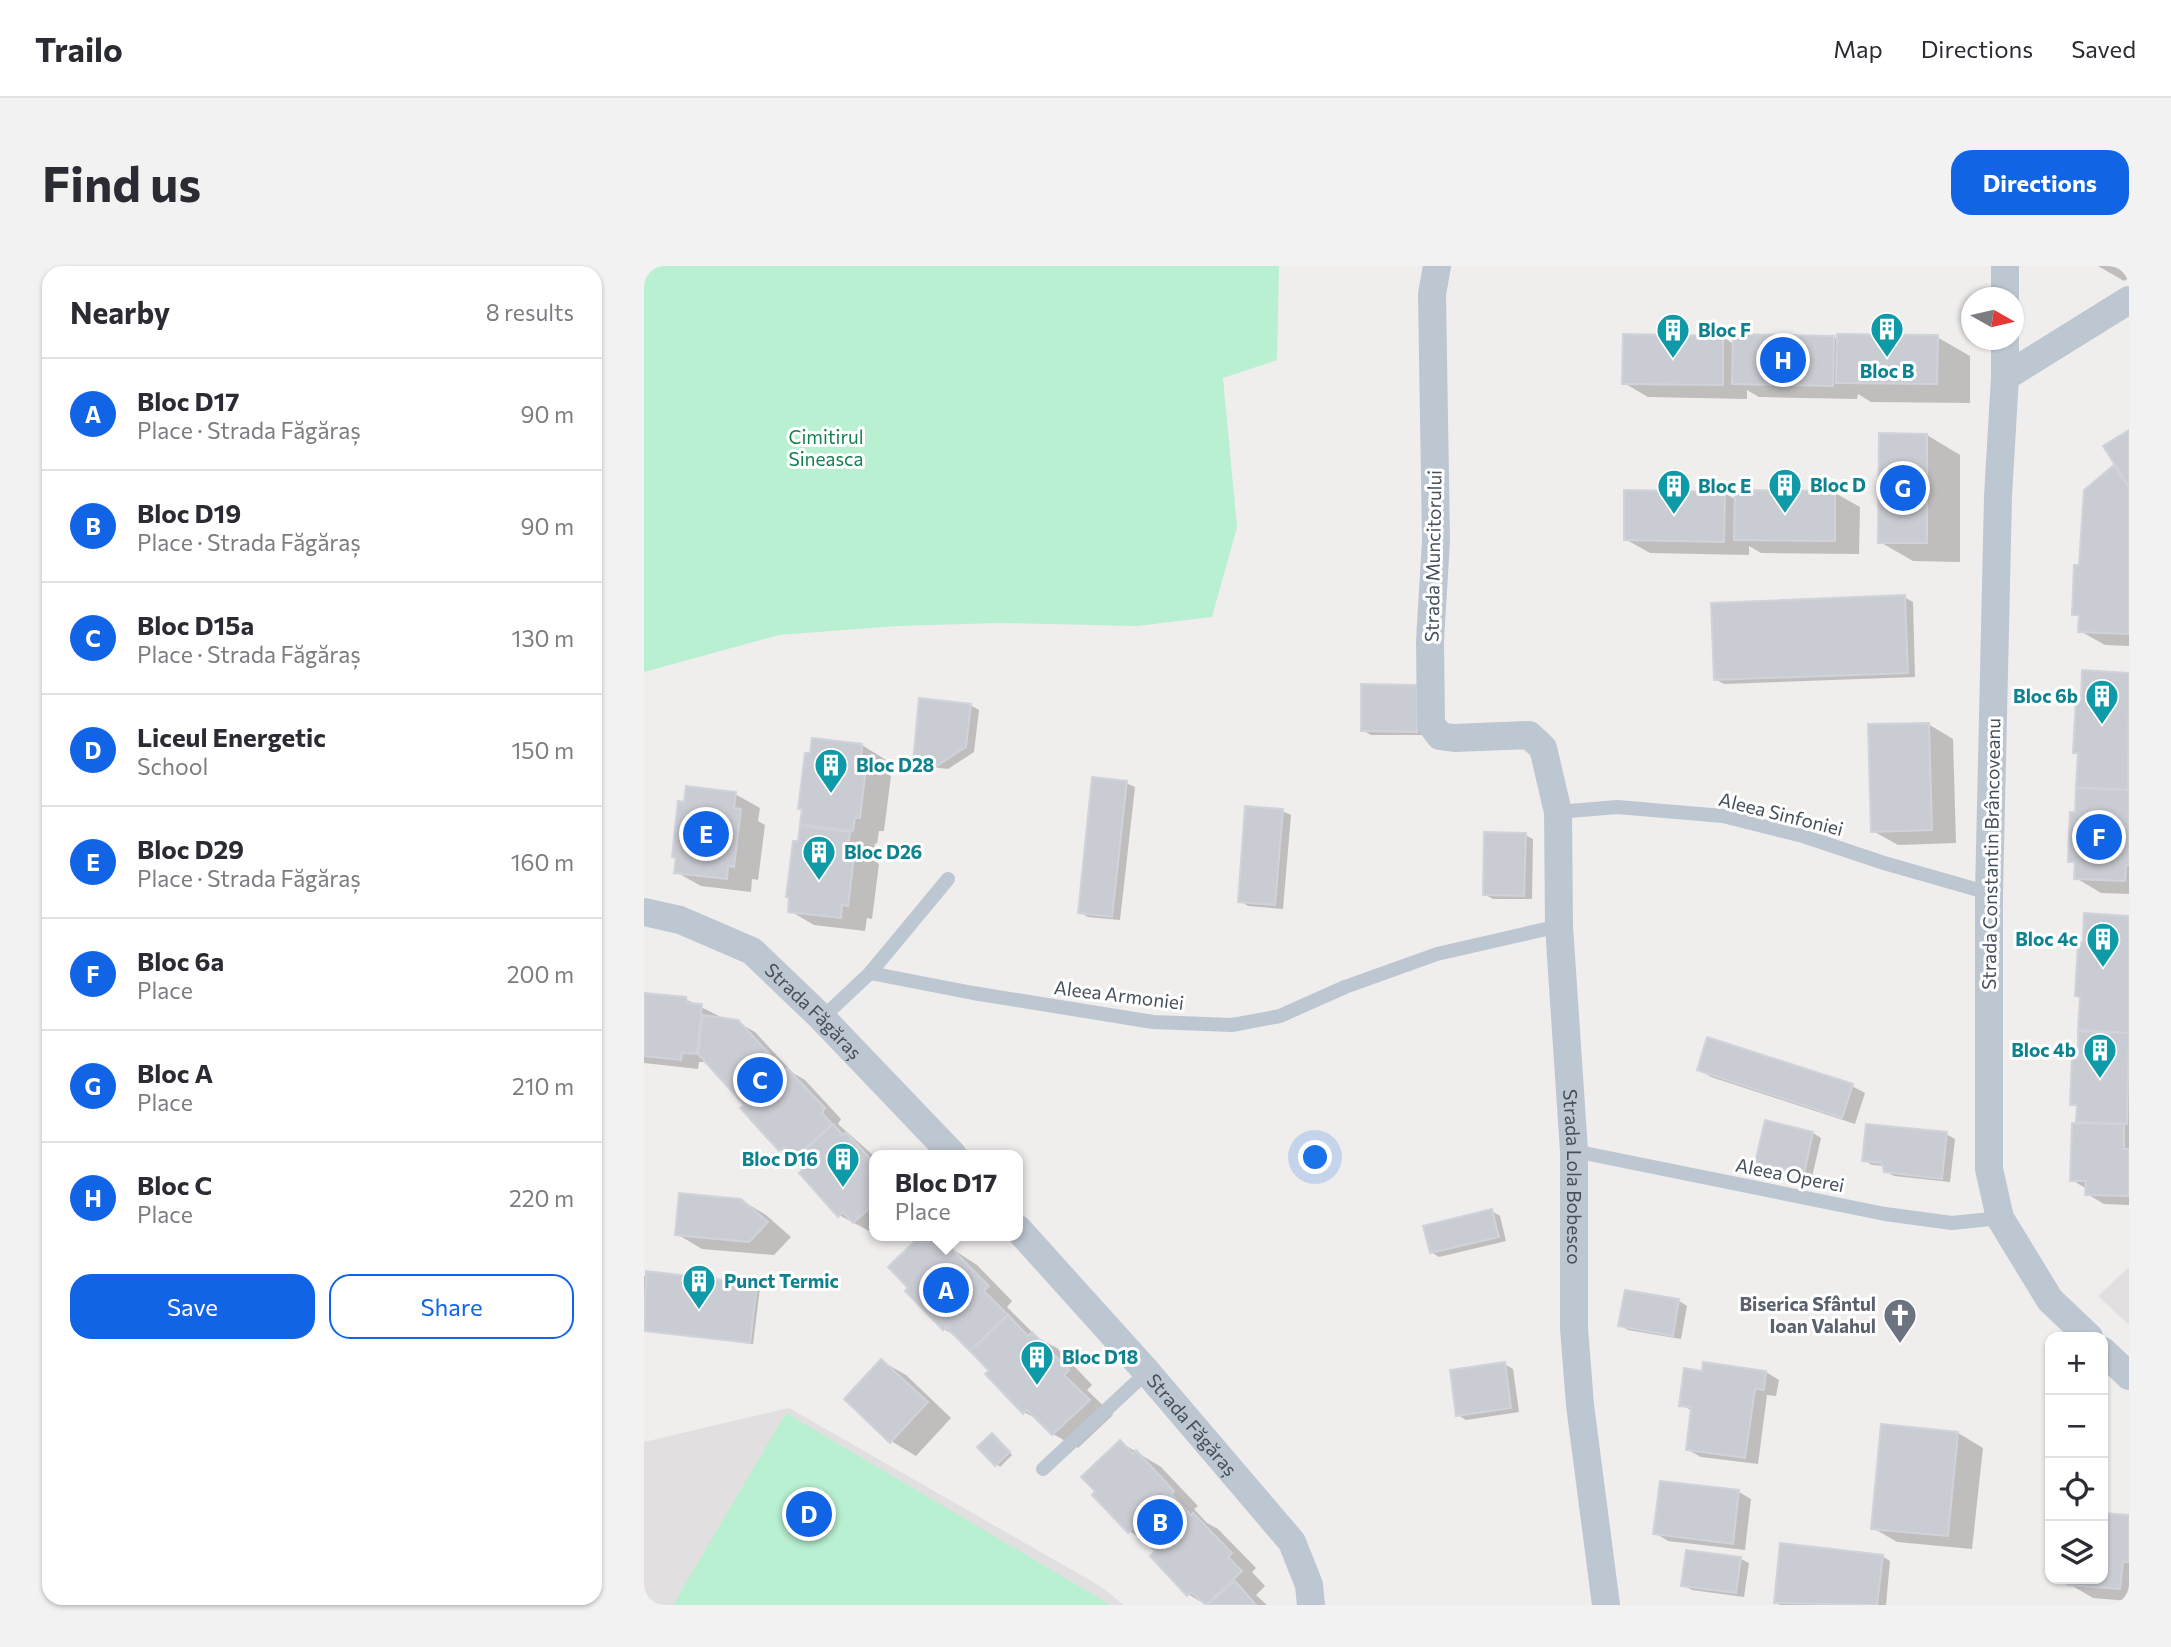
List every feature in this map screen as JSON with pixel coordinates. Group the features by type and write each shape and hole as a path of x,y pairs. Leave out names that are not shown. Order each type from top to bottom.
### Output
{"street":[{"name":"Strada Muncitorului","path":"1437,266 1433,294 1436,540 1430,641 1431,724 1440,736 1454,738 1529,735 1543,748"},
{"path":"2005,266 2005,287"},
{"path":"2005,377 2129,300"},
{"name":"Strada Constantin Brâncoveanu","path":"2005,350 1998,496 1989,892 1989,1169 2000,1217 2050,1300 2084,1332"},
{"name":"Strada Lola Bobesco","path":"1543,748 1558,812 1559,926 1574,1152 1575,1341 1580,1405 1606,1605"},
{"name":"Strada Făgăraș","path":"644,912 680,920 751,951 822,1018 948,1150"},
{"name":"Strada Făgăraș","path":"1023,1235 1147,1372 1292,1542 1309,1585 1311,1605"},
{"path":"2108,1355 2129,1376"}],"lane":[{"name":"Aleea Sinfoniei","path":"1558,812 1617,807 1723,816 1803,836 1884,863 1989,892"},
{"path":"822,1018 870,973 948,879"},
{"name":"Aleea Armoniei","path":"870,973 973,993 1153,1022 1232,1025 1280,1016 1345,987 1437,954 1559,926"},
{"name":"Aleea Operei","path":"1574,1152 1885,1214 1952,1223 2000,1217"},
{"path":"1044,1469 1147,1372"}],"shaded area":[{"path":"2129,1267 2129,1325 2098,1296"},
{"path":"789,1408 1100,1586 1124,1605 644,1605 644,1442"}],"green space":[{"name":"Cimitirul Sineasca","path":"644,266 1279,266 1277,360 1223,378 1237,527 1212,617 1137,626 999,623 897,626 779,635 644,672"},
{"path":"786,1413 1109,1604 673,1605"}],"building":[{"name":"Bloc F","path":"1623,334 1723,336 1723,385 1622,384"},
{"path":"1733,334 1834,336 1833,386 1732,384"},
{"name":"Bloc B","path":"1837,334 1938,335 1937,384 1836,383"},
{"path":"2129,430 2129,487 2103,446"},
{"path":"1879,433 1927,434 1927,543 1878,543"},
{"path":"2114,465 2129,487 2129,634 2078,632 2079,615 2072,615 2074,565 2079,565 2084,490"},
{"name":"Bloc E","path":"1624,490 1725,492 1724,542 1624,540"},
{"name":"Bloc D","path":"1735,490 1835,491 1835,541 1734,540"},
{"path":"1905,595 1908,673 1714,680 1711,603"},
{"name":"Bloc 6b","path":"2082,670 2129,673 2128,790 2076,787 2078,753 2073,753 2076,699 2081,700"},
{"path":"1361,684 1417,685 1417,732 1361,731"},
{"path":"919,698 971,704 966,747 938,765 913,762"},
{"path":"1929,723 1932,830 1871,832 1868,724"},
{"name":"Bloc D28","path":"812,738 862,744 861,760 867,760 860,818 855,818 853,831 800,824 802,809 798,809 805,753 810,753"},
{"path":"1092,777 1127,781 1112,917 1078,913"},
{"path":"686,786 736,792 734,808 741,809 734,867 728,866 727,879 674,873 676,858 672,857 678,801 684,802"},
{"path":"2076,788 2129,790 2129,865 2126,865 2125,881 2074,879 2075,862 2068,862 2070,812 2075,812"},
{"path":"1245,806 1283,809 1275,905 1238,902"},
{"name":"Bloc D26","path":"800,826 850,832 848,847 855,848 848,906 842,905 841,918 788,912 789,897 786,897 793,841 798,841"},
{"path":"1484,832 1526,833 1524,896 1483,895"},
{"name":"Bloc 4c","path":"2084,913 2129,916 2129,1033 2078,1030 2080,997 2075,996 2078,943 2083,942"},
{"path":"644,993 686,997 687,1003 702,1004 697,1054 682,1053 681,1060 644,1056"},
{"path":"703,1015 738,1020 785,1071 787,1068 825,1108 822,1113 832,1124 795,1158 784,1147 779,1151 740,1108 744,1105 698,1054"},
{"name":"Bloc 4b","path":"2078,1031 2129,1033 2127,1124 2076,1122 2077,1105 2070,1105 2072,1055 2078,1055"},
{"path":"1707,1037 1853,1084 1842,1118 1697,1070"},
{"path":"1765,1120 1813,1132 1804,1174 1755,1163"},
{"path":"2072,1123 2124,1124 2124,1149 2129,1149 2129,1196 2085,1195 2086,1181 2070,1181"},
{"name":"Bloc D16","path":"833,1124 843,1135 846,1132 869,1157 869,1209 853,1223 843,1212 838,1217 799,1173 802,1170 794,1160"},
{"path":"1866,1124 1947,1132 1942,1179 1884,1172 1882,1163 1862,1161"},
{"path":"679,1193 741,1199 768,1222 749,1242 675,1235"},
{"path":"1492,1209 1499,1237 1430,1253 1423,1226"},
{"path":"915,1241 936,1241 948,1253 952,1249 989,1286 984,1291 1008,1315 970,1351 946,1327 943,1330 905,1291 908,1288 888,1267"},
{"name":"Punct Termic","path":"646,1271 757,1284 750,1343 644,1331"},
{"path":"1625,1290 1679,1299 1673,1336 1618,1326"},
{"name":"Bloc D18","path":"1008,1315 1028,1336 1032,1332 1069,1370 1064,1375 1090,1400 1052,1435 1027,1410 1023,1414 985,1374 989,1371 970,1351"},
{"path":"881,1359 928,1402 890,1443 844,1399"},
{"path":"1505,1362 1511,1408 1456,1416 1450,1370"},
{"path":"1703,1362 1766,1371 1764,1390 1755,1389 1745,1458 1686,1450 1691,1407 1679,1406 1684,1368 1702,1371"},
{"path":"1881,1424 1958,1432 1948,1536 1871,1529"},
{"path":"992,1433 1010,1452 995,1466 977,1447"},
{"path":"1120,1440 1133,1454 1136,1450 1174,1491 1171,1494 1232,1553 1228,1557 1242,1571 1206,1605 1191,1592 1187,1596 1150,1556 1155,1551 1133,1528 1128,1533 1092,1495 1095,1491 1081,1477"},
{"path":"1660,1481 1739,1490 1733,1544 1653,1534"},
{"path":"2108,1513 2129,1515 2129,1562 2123,1562 2120,1589 2067,1585 2108,1584"},
{"path":"1780,1543 1883,1555 1877,1605 1774,1603"},
{"path":"1686,1550 1741,1557 1736,1593 1681,1586"},
{"path":"1235,1581 1256,1605 1207,1605"}],"place":[{"name":"Bloc B","path":"1887,359"},
{"name":"Bloc F","path":"1673,360"},
{"name":"Bloc C","path":"1783,360"},
{"name":"Bloc A","path":"1903,488"},
{"name":"Bloc D","path":"1785,515"},
{"name":"Bloc E","path":"1674,516"},
{"name":"Bloc 6b","path":"2102,726"},
{"name":"Bloc D28","path":"831,795"},
{"name":"Bloc D29","path":"706,834"},
{"name":"Bloc 6a","path":"2099,837"},
{"name":"Bloc D26","path":"819,882"},
{"name":"Bloc 4c","path":"2103,969"},
{"name":"Bloc D15a","path":"760,1080"},
{"name":"Bloc 4b","path":"2100,1080"},
{"name":"Bloc D16","path":"843,1189"},
{"name":"Bloc D17","path":"946,1290"},
{"name":"Punct Termic","path":"699,1311"},
{"name":"Biserica Sfântul Ioan Valahul","path":"1900,1345"},
{"name":"Bloc D18","path":"1037,1387"},
{"name":"Liceul Energetic","path":"809,1514"},
{"name":"Bloc D19","path":"1160,1522"}]}
